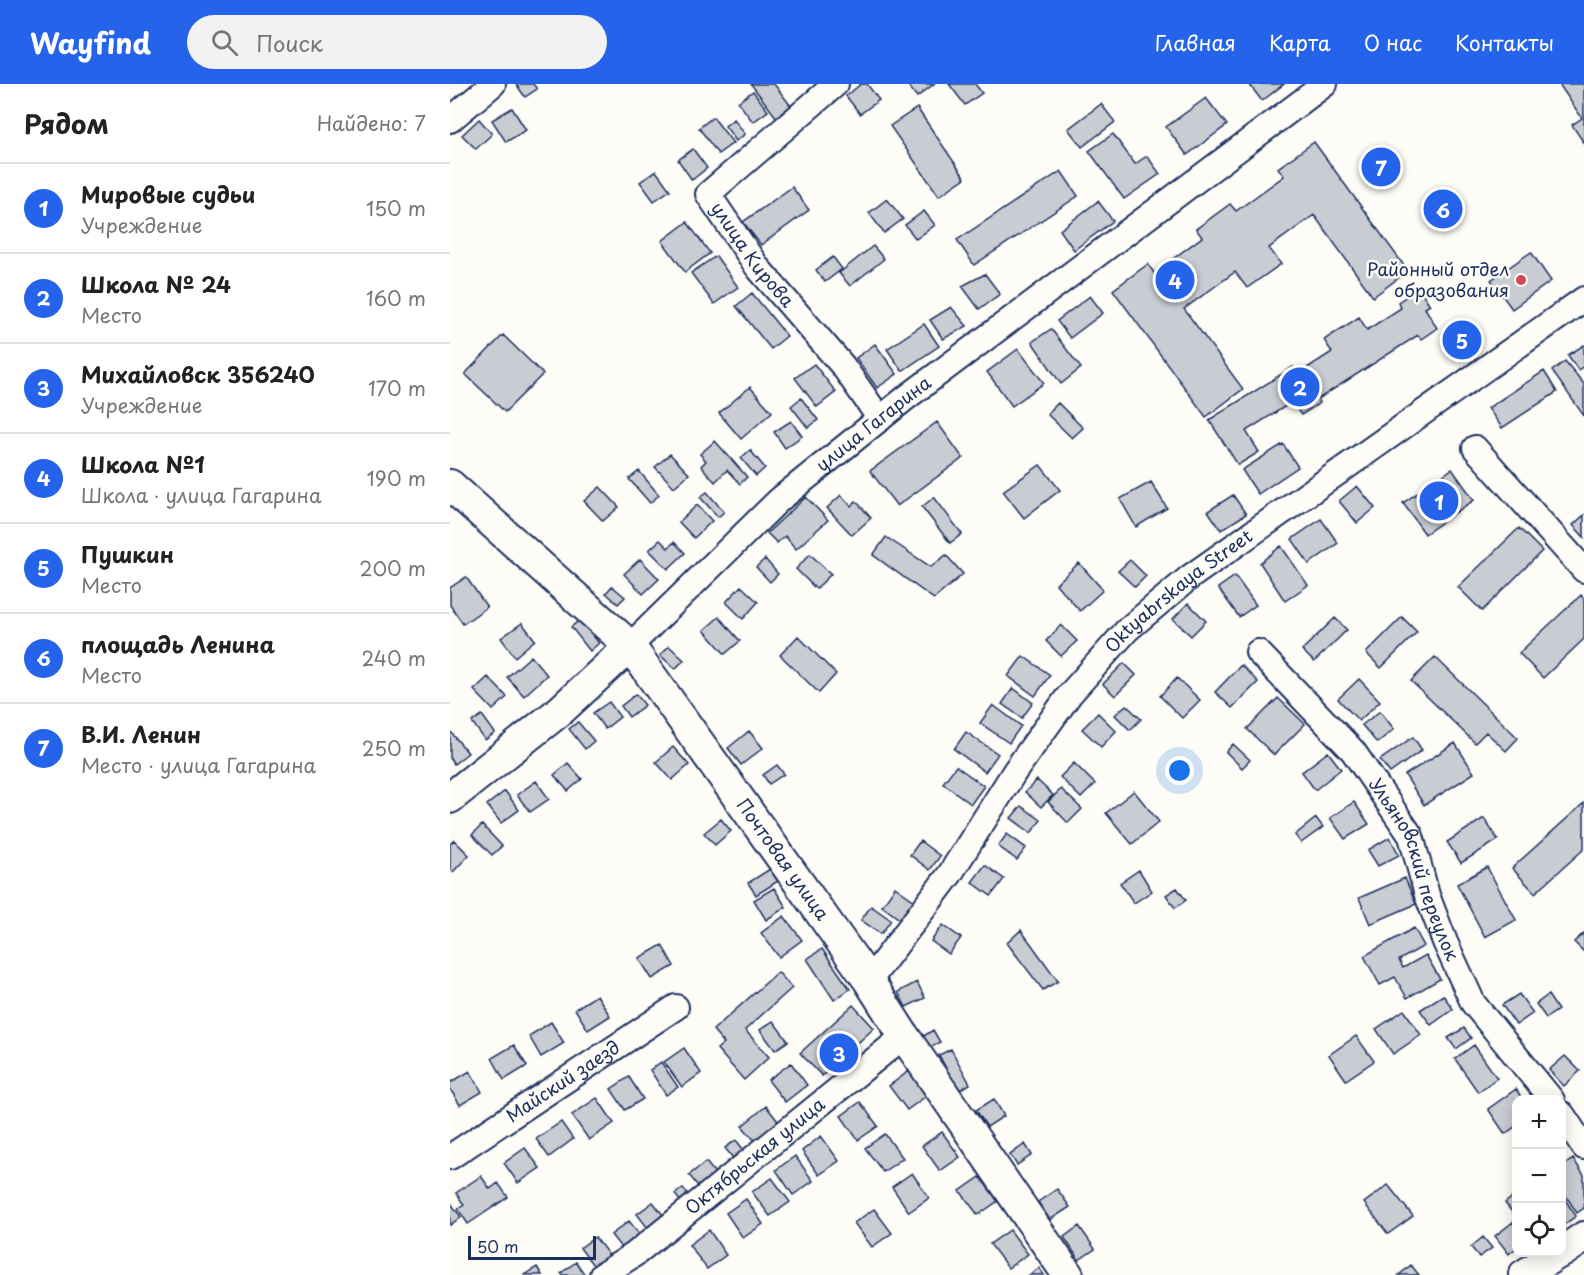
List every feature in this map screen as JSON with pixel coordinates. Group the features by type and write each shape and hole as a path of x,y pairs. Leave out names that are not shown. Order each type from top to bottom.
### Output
{"main road":[{"name":"Почтовая улица","path":"450,485 630,646 870,981 904,1036 1068,1275"},
{"name":"улица Гагарина","path":"450,798 561,710 630,646"},
{"path":"1566,1249 1584,1237"},
{"path":"1524,1275 1553,1257"}],"street":[{"path":"450,120 493,84"},
{"name":"улица Кирова","path":"836,84 708,194 758,268 843,366 880,419"},
{"name":"улица Гагарина","path":"630,646 779,500 880,419 1325,84"},
{"name":"Oktyabrskaya Street","path":"870,981 950,874 1015,771 1070,694 1128,629 1190,577 1584,299"},
{"path":"1476,448 1584,570"},
{"name":"Ульяновский переулок","path":"1258,652 1353,751 1411,836 1427,895 1445,942 1473,1003 1548,1095"},
{"name":"Майский заезд","path":"450,1157 676,1007"},
{"name":"Октябрьская улица","path":"602,1275 635,1254 904,1036"},
{"path":"1566,1120 1584,1147"}],"building":[{"path":"516,84 533,84 537,89 525,97"},
{"path":"751,84 774,84 791,106 776,117"},
{"path":"861,84 867,84 879,100 860,114 846,96"},
{"path":"907,84 934,84 917,97"},
{"path":"949,84 975,84 982,93 965,105"},
{"path":"1249,84 1284,84 1262,101"},
{"path":"1559,84 1584,84 1584,143 1572,125 1582,118"},
{"path":"753,91 768,111 753,122 738,102"},
{"path":"1206,98 1227,125 1187,155 1166,127"},
{"path":"1101,104 1115,122 1082,147 1068,129"},
{"path":"512,108 526,130 506,142 492,120"},
{"path":"917,108 965,178 939,196 890,126"},
{"path":"713,117 733,143 718,154 699,128"},
{"path":"479,119 492,134 476,149 462,135"},
{"path":"734,119 745,134 736,141 725,126"},
{"path":"1113,134 1135,164 1147,156 1160,174 1124,199 1089,151"},
{"path":"1314,142 1408,271 1373,297 1314,215 1269,248 1281,264 1247,288 1235,272 1184,309 1243,389 1206,417 1113,290 1148,264 1154,273 1202,237 1196,229 1230,204 1236,211 1284,176 1278,168"},
{"path":"693,149 707,168 692,180 678,160"},
{"path":"656,171 670,190 654,201 640,182"},
{"path":"1061,171 1078,196 974,265 957,240"},
{"path":"792,187 809,210 761,245 743,222"},
{"path":"887,199 903,219 884,233 869,213"},
{"path":"1098,201 1113,221 1074,250 1060,230"},
{"path":"924,211 935,225 916,239 905,225"},
{"path":"687,222 710,253 685,272 662,241"},
{"path":"873,246 884,259 850,286 839,273"},
{"name":"Районный отдел образования","path":"1531,252 1551,281 1512,309 1491,280"},
{"path":"716,256 738,287 714,304 691,273"},
{"path":"833,257 842,269 825,282 816,270"},
{"path":"985,274 1000,294 979,309 962,286"},
{"path":"1419,288 1430,305 1425,308 1437,328 1421,339 1418,335 1318,399 1320,403 1301,415 1292,402 1246,431 1259,452 1238,465 1209,420 1293,367 1298,374 1332,352 1324,340 1359,317 1367,330 1401,308 1398,302"},
{"path":"752,293 787,336 771,349 736,306"},
{"path":"1090,296 1103,313 1070,338 1057,321"},
{"path":"951,307 967,326 943,339 930,320"},
{"path":"924,324 939,346 902,371 887,349"},
{"path":"1051,329 1081,368 1061,384 1032,342"},
{"path":"503,335 543,374 505,412 465,374"},
{"path":"875,344 897,374 877,388 856,358"},
{"path":"1584,345 1584,366 1578,370 1568,355"},
{"path":"1018,349 1044,383 1012,406 987,372"},
{"path":"1565,361 1584,384 1584,416 1552,371"},
{"path":"814,364 836,392 817,407 795,378"},
{"path":"1544,371 1557,392 1502,428 1488,408"},
{"path":"750,387 772,412 741,439 719,413"},
{"path":"801,398 818,420 808,428 791,406"},
{"path":"1058,403 1083,428 1072,438 1047,414"},
{"path":"791,421 802,436 785,448 774,432"},
{"path":"937,422 963,458 897,506 870,471"},
{"path":"715,441 747,477 740,484 727,470 715,482 701,466 706,461 700,454"},
{"path":"1283,444 1298,467 1258,494 1242,470"},
{"path":"750,450 765,468 756,476 741,458"},
{"path":"670,454 689,474 674,487 655,467"},
{"path":"1040,465 1060,490 1024,518 1003,491"},
{"path":"1452,469 1474,500 1425,534 1403,503"},
{"path":"639,471 659,495 650,503 629,479"},
{"path":"1151,482 1167,508 1136,527 1120,499"},
{"path":"1357,486 1375,508 1357,523 1339,501"},
{"path":"600,487 619,507 603,521 584,501"},
{"path":"707,492 724,512 718,517 700,497"},
{"path":"841,495 851,506 856,501 871,518 852,535 827,508"},
{"path":"1233,495 1246,514 1221,530 1208,511"},
{"path":"806,497 828,520 796,549 785,536 777,543 767,533"},
{"path":"934,497 962,534 950,543 922,507"},
{"path":"697,505 712,521 694,538 679,522"},
{"path":"1584,515 1584,537 1573,525"},
{"path":"1321,519 1338,543 1309,564 1292,539"},
{"path":"1519,528 1542,551 1482,611 1458,587"},
{"path":"886,537 931,567 946,555 963,574 934,599 873,555"},
{"path":"660,540 668,548 674,542 685,553 668,569 649,550"},
{"path":"1281,546 1308,585 1285,601 1260,563"},
{"path":"810,554 831,574 816,589 796,569"},
{"path":"640,559 659,579 643,594 624,574"},
{"path":"765,559 778,574 770,582 756,567"},
{"path":"1130,560 1146,576 1135,587 1118,571"},
{"path":"1079,563 1103,590 1080,611 1056,584"},
{"path":"1235,576 1256,605 1239,617 1218,588"},
{"path":"466,577 487,607 463,624 450,605 450,588"},
{"path":"612,586 625,597 618,604 606,593"},
{"path":"741,586 758,602 743,619 726,602"},
{"path":"1581,595 1584,599 1584,639 1543,678 1519,653"},
{"path":"1188,603 1206,621 1191,636 1173,619"},
{"path":"719,617 740,641 725,654 704,630"},
{"path":"1402,617 1417,632 1381,668 1366,653"},
{"path":"1335,618 1347,630 1314,662 1302,650"},
{"path":"580,620 599,643 590,651 571,627"},
{"path":"522,623 535,640 515,657 501,638"},
{"path":"1061,625 1077,641 1061,656 1046,641"},
{"path":"798,636 836,674 819,693 780,655"},
{"path":"669,646 684,660 675,669 660,655"},
{"path":"531,656 547,675 524,696 507,677"},
{"path":"1023,656 1050,675 1035,696 1008,676"},
{"path":"1435,657 1518,738 1506,751 1486,732 1475,743 1411,681"},
{"path":"1124,663 1136,675 1115,696 1103,684"},
{"path":"1241,665 1258,682 1232,708 1215,692"},
{"path":"488,677 507,697 493,710 474,690"},
{"path":"1177,678 1200,700 1182,718 1160,696"},
{"path":"1359,679 1380,701 1359,721 1338,699"},
{"path":"1013,688 1033,703 1022,718 1002,704"},
{"path":"636,694 645,705 629,717 621,706"},
{"path":"1278,698 1305,724 1274,755 1247,729"},
{"path":"609,702 620,717 605,729 593,713"},
{"path":"993,705 1021,726 1009,743 980,723"},
{"path":"1126,705 1141,719 1130,730 1115,715"},
{"path":"1380,711 1394,729 1377,743 1362,725"},
{"path":"1098,713 1116,731 1101,747 1082,729"},
{"path":"482,715 495,733 485,740 472,722"},
{"path":"578,722 594,741 585,749 569,729"},
{"path":"450,731 468,753 454,764 450,758"},
{"path":"749,731 763,748 741,765 728,748"},
{"path":"966,732 998,754 985,772 954,749"},
{"path":"1413,737 1422,750 1390,773 1380,760"},
{"path":"1455,743 1474,773 1424,805 1405,775"},
{"path":"1233,744 1250,760 1242,768 1226,752"},
{"path":"673,747 689,765 672,780 656,762"},
{"path":"1328,752 1341,769 1315,790 1302,772"},
{"path":"568,763 582,779 568,791 554,775"},
{"path":"1074,763 1095,784 1081,798 1060,777"},
{"path":"777,765 784,774 769,784 763,775"},
{"path":"956,766 984,786 971,804 943,783"},
{"path":"1037,780 1053,795 1041,807 1025,792"},
{"path":"536,781 549,799 530,812 517,795"},
{"path":"1061,789 1082,809 1068,823 1048,802"},
{"path":"505,791 519,810 501,823 487,805"},
{"path":"1134,791 1159,822 1132,844 1106,813"},
{"path":"1354,802 1369,824 1345,839 1330,818"},
{"path":"1584,803 1584,849 1535,893 1512,868"},
{"path":"1021,806 1041,820 1031,833 1011,818"},
{"path":"1316,818 1323,827 1301,843 1295,835"},
{"path":"1484,818 1498,840 1461,863 1447,842"},
{"path":"721,819 731,831 715,845 704,833"},
{"path":"482,825 502,846 492,855 472,835"},
{"path":"1007,834 1026,848 1017,860 998,846"},
{"path":"1390,837 1399,855 1378,866 1368,850"},
{"path":"454,840 469,855 453,872 450,869 450,844"},
{"path":"920,841 940,856 930,870 910,855"},
{"path":"985,865 1004,879 991,896 972,882"},
{"path":"1487,867 1516,920 1485,937 1457,884"},
{"path":"770,869 778,881 756,895 748,883"},
{"path":"1139,870 1152,891 1134,903 1120,883"},
{"path":"1405,878 1416,904 1370,924 1359,898"},
{"path":"895,887 916,902 902,921 882,906"},
{"path":"774,888 786,907 766,920 754,900"},
{"path":"1177,888 1186,900 1175,908 1166,895"},
{"path":"871,906 891,920 881,934 861,920"},
{"path":"784,916 802,940 779,957 761,933"},
{"path":"943,925 961,938 949,954 931,941"},
{"path":"1414,928 1424,946 1399,960 1403,968 1426,955 1440,979 1407,998 1395,977 1380,985 1364,956"},
{"path":"1021,930 1058,981 1043,990 1007,943"},
{"path":"1584,933 1584,952 1574,942"},
{"path":"662,945 674,966 652,979 639,958"},
{"path":"822,949 850,989 834,1000 807,959"},
{"path":"778,972 792,988 745,1030 769,1057 744,1080 717,1049 724,1043 713,1030"},
{"path":"917,982 925,998 906,1007 898,992"},
{"path":"1519,994 1533,1013 1516,1025 1502,1005"},
{"path":"597,995 610,1016 588,1030 575,1009"},
{"path":"1443,995 1453,1009 1431,1025 1420,1010"},
{"path":"1548,995 1558,1010 1546,1018 1536,1004"},
{"path":"853,1005 874,1028 822,1076 800,1053"},
{"path":"1404,1010 1421,1035 1393,1054 1376,1029"},
{"path":"773,1021 788,1041 775,1050 760,1030"},
{"path":"551,1022 564,1043 541,1057 529,1036"},
{"path":"1464,1028 1471,1038 1456,1049 1448,1038"},
{"path":"933,1030 940,1042 926,1050 919,1039"},
{"path":"1356,1036 1374,1061 1346,1080 1329,1055"},
{"path":"514,1045 527,1066 504,1080 492,1058"},
{"path":"1474,1045 1497,1078 1478,1092 1455,1059"},
{"path":"684,1048 701,1073 682,1087 664,1062"},
{"path":"951,1049 970,1084 958,1091 939,1055"},
{"path":"1565,1056 1580,1071 1564,1086 1549,1070"},
{"path":"661,1062 678,1087 666,1095 650,1070"},
{"path":"791,1063 807,1085 785,1102 768,1080"},
{"path":"470,1071 482,1092 460,1105 450,1089 450,1083"},
{"path":"909,1071 926,1096 907,1110 889,1086"},
{"path":"629,1077 643,1099 625,1110 611,1089"},
{"path":"1516,1089 1520,1095 1512,1095 1512,1129 1505,1134 1488,1109"},
{"path":"597,1098 614,1123 589,1140 572,1115"},
{"path":"994,1099 1004,1116 987,1127 976,1110"},
{"path":"860,1102 878,1126 858,1140 841,1116"},
{"path":"766,1106 781,1125 758,1144 742,1126"},
{"path":"561,1122 573,1139 549,1157 536,1139"},
{"path":"942,1132 960,1157 940,1171 922,1146"},
{"path":"885,1134 903,1158 883,1172 865,1148"},
{"path":"821,1136 839,1161 819,1175 802,1151"},
{"path":"736,1140 751,1159 740,1167 725,1148"},
{"path":"1025,1144 1032,1155 1017,1165 1010,1155"},
{"path":"525,1148 540,1168 518,1183 504,1163"},
{"path":"795,1156 813,1181 793,1195 776,1170"},
{"path":"1573,1159 1584,1175 1584,1208 1577,1213 1566,1196 1566,1164"},
{"path":"706,1162 722,1182 705,1195 689,1175"},
{"path":"912,1173 929,1198 909,1212 892,1187"},
{"path":"481,1176 490,1189 498,1183 508,1197 468,1224 458,1209 464,1205 456,1193"},
{"path":"980,1177 998,1201 978,1215 960,1191"},
{"path":"772,1178 790,1202 770,1216 752,1192"},
{"path":"1388,1185 1413,1216 1388,1234 1364,1203"},
{"path":"683,1188 695,1204 687,1211 675,1194"},
{"path":"1057,1189 1070,1207 1050,1220 1038,1202"},
{"path":"1512,1197 1512,1212 1505,1203"},
{"path":"746,1199 763,1224 743,1238 726,1213"},
{"path":"1566,1201 1576,1216 1566,1223"},
{"path":"450,1202 461,1217 450,1225"},
{"path":"653,1202 667,1220 651,1232 637,1214"},
{"path":"874,1209 892,1233 872,1247 854,1223"},
{"path":"629,1221 641,1236 623,1250 611,1235"},
{"path":"1512,1223 1512,1251 1509,1254 1495,1236"},
{"path":"1079,1226 1095,1249 1079,1260 1064,1237"},
{"path":"709,1230 726,1255 707,1269 689,1245"},
{"path":"1010,1230 1028,1254 1008,1268 990,1244"},
{"path":"595,1237 611,1258 596,1269 580,1248"},
{"path":"1483,1237 1492,1248 1479,1257 1471,1247"},
{"path":"576,1262 585,1275 563,1275 561,1273"},
{"path":"1411,1265 1419,1275 1399,1275"},
{"path":"537,1267 542,1275 524,1275"},
{"path":"1039,1268 1044,1275 1029,1275"}],"place":[{"name":"В.И. Ленин","path":"1381,167"},
{"name":"площадь Ленина","path":"1443,209"},
{"name":"Школа №1","path":"1175,280"},
{"name":"Районный отдел образования","path":"1521,280"},
{"name":"Пушкин","path":"1462,340"},
{"name":"Школа № 24","path":"1300,387"},
{"name":"Мировые судьи","path":"1439,501"},
{"name":"Михайловск 356240","path":"839,1053"}]}
